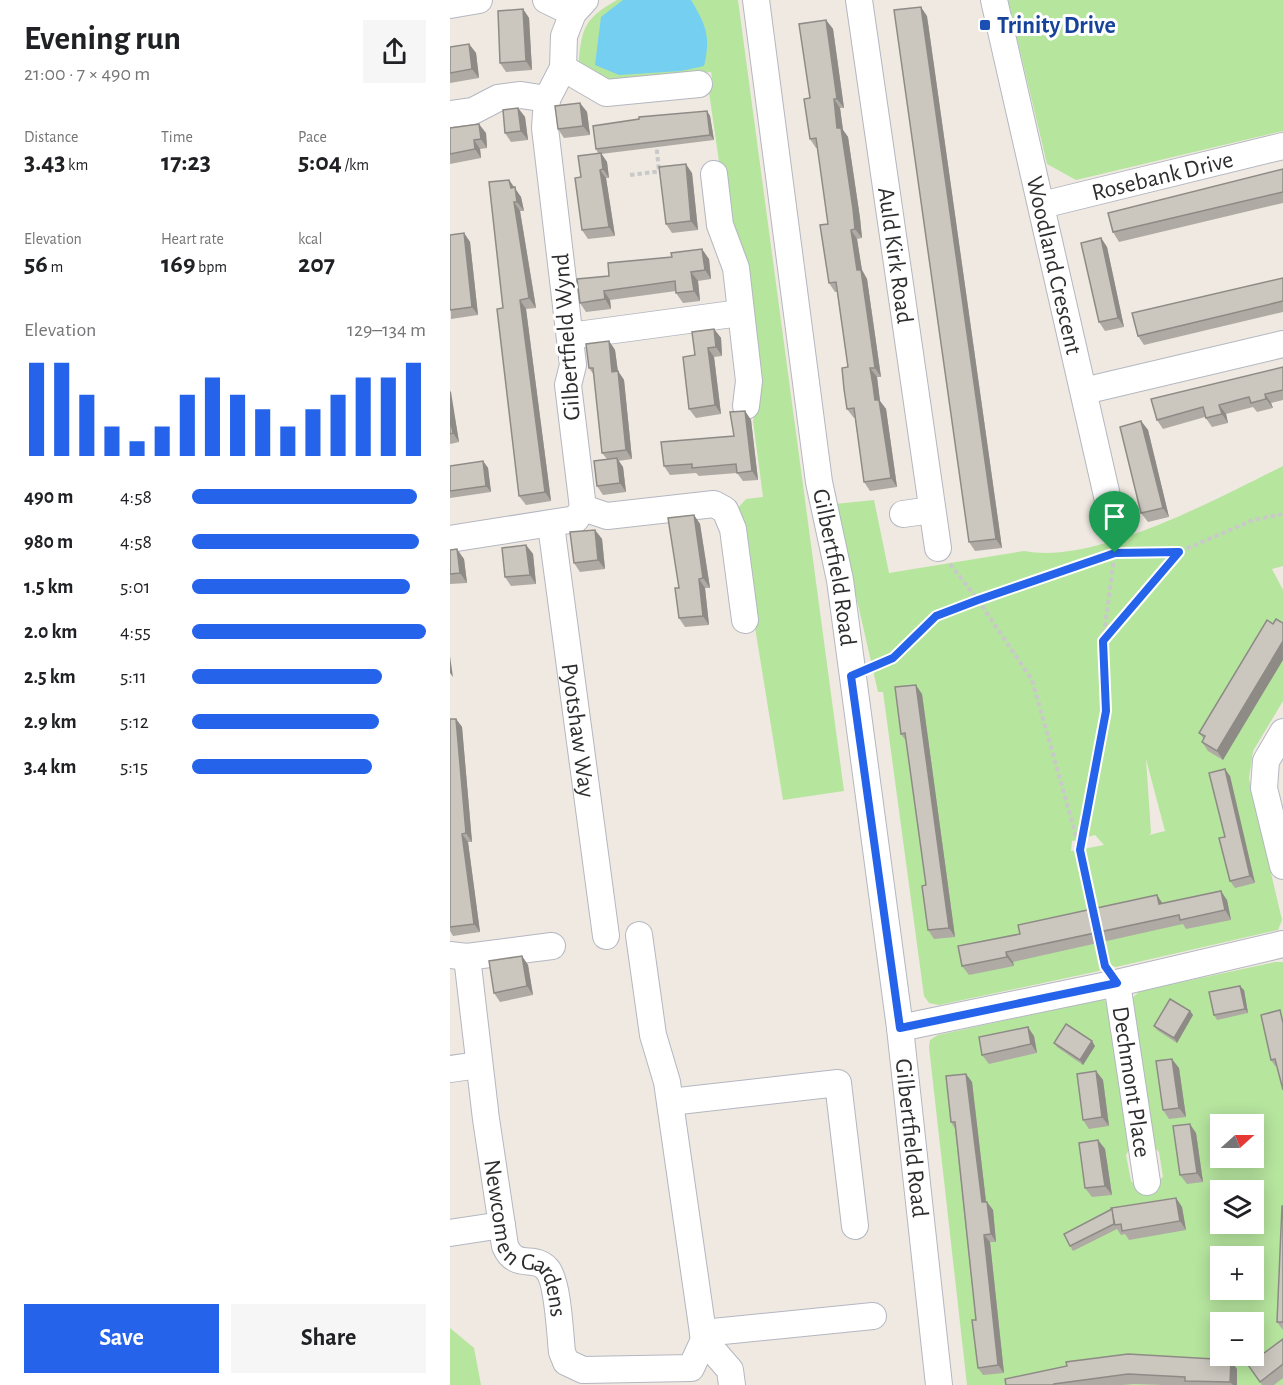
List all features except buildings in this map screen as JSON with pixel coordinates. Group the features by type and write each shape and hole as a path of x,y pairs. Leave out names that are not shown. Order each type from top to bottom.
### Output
{"street":[{"path":"450,5 479,0"},
{"path":"546,0 579,7"},
{"name":"Auld Kirk Road","path":"859,0 938,548"},
{"name":"Woodland Crescent","path":"994,0 1084,391 1115,542"},
{"name":"Gilbertfield Road","path":"762,1 819,482 840,580 851,676 900,1028 939,1385"},
{"name":"Gilbertfield Wynd","path":"579,7 564,36 563,68 547,99 545,128 573,365 568,385 583,508"},
{"path":"563,68 606,93 699,84"},
{"path":"450,114 473,111 498,98 521,95 547,99"},
{"name":"Rosebank Drive","path":"1042,206 1283,146"},
{"path":"714,174 720,225 736,268 749,381 746,406"},
{"path":"570,336 740,313"},
{"path":"1084,391 1283,344"},
{"path":"450,538 551,525 576,519 583,508 607,516 714,504 725,510 733,529 745,620"},
{"path":"903,514 932,510"},
{"name":"Pyotshaw Way","path":"551,525 606,936"},
{"path":"1283,732 1266,761 1264,788 1283,866"},
{"path":"639,935 653,1035 670,1102 704,1337 730,1370 732,1385"},
{"path":"900,1028 1117,983 1283,944"},
{"path":"458,956 552,946"},
{"name":"Newcomen Gardens","path":"458,956 479,1065 505,1246 512,1257 518,1261 542,1265 551,1275 562,1352 570,1366 583,1370 691,1368 704,1337"},
{"name":"Dechmont Place","path":"1117,983 1147,1182"},
{"path":"450,1069 479,1065"},
{"path":"670,1102 838,1083 855,1226"},
{"path":"450,1233 502,1225"},
{"path":"704,1337 873,1316"}],"path":[{"path":"655,136 660,171"},
{"path":"630,176 669,170"},
{"path":"1103,641 1179,552 1253,520 1283,514"},
{"path":"851,676 893,658 936,616 1115,542 1179,552"},
{"path":"1080,850 1106,711 1103,641 1115,542"},
{"path":"938,548 978,600 1032,680 1080,850 1095,920"},
{"path":"1098,932 1105,966 1117,983"}],"green space":[{"path":"617,0 738,0 844,791 783,800 736,510 746,499 763,497 753,421 755,412 709,92 713,84 711,72 604,85 578,68 583,35 590,20"},
{"path":"1008,0 1283,0 1283,131 1076,180 1047,164"},
{"path":"1283,466 1283,566 1272,569 1283,590 1283,701 1253,751 1249,779 1282,920 1278,930 1116,967 1109,965 1083,849 1104,845 1095,835 1072,841 1071,851 1077,850 1102,966 1099,971 939,1005 929,1003 924,996 883,692 878,692 835,504 874,500 889,573 1024,551 1053,553 1086,548 1120,539 1191,511","holes":["1146,759 1165,831 1149,835 1151,833"]},
{"path":"1283,962 1283,1385 967,1385 930,1040 938,1035 1102,999 1108,1002 1132,1145 1126,1155 1131,1181 1142,1191 1163,1177 1159,1152 1151,1144 1131,999 1140,991"},
{"path":"450,1328 474,1348 481,1385 450,1385"}],"water":[{"path":"623,0 691,0 706,32 707,47 704,66 681,71 619,75 595,65 601,17"}],"place":[{"name":"Trinity Drive","path":"985,25"}],"route":[{"path":"1179,552 1103,641 1106,711 1080,850 1105,966 1117,983 900,1028 851,676 893,658 936,616 1115,553 1179,552"}]}
